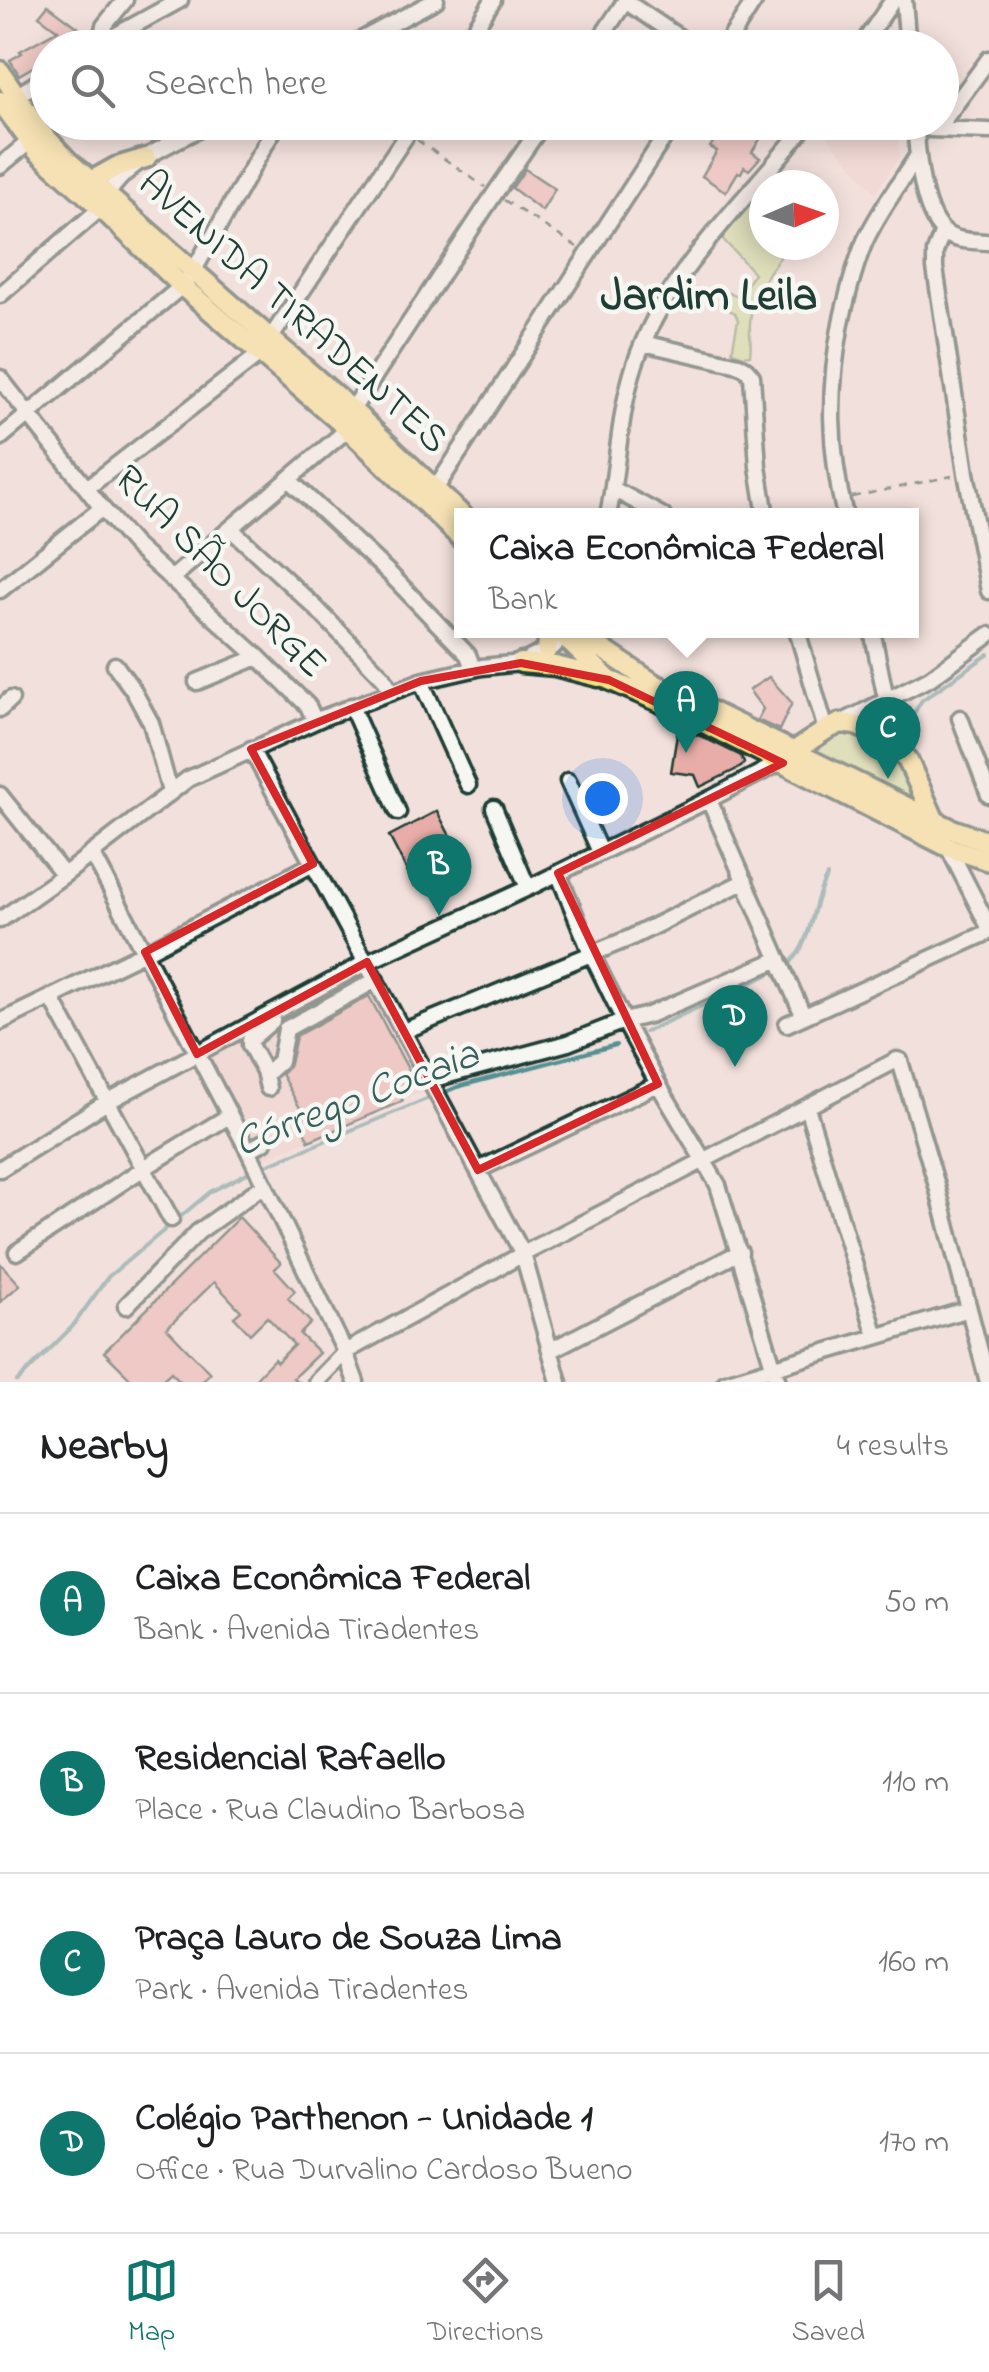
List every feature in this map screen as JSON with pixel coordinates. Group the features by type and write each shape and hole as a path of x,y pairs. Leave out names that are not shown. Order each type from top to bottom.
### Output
{"main road":[{"name":"AVENIDA TIRADENTES","path":"0,70 6,101 29,142 194,270 265,347 454,531"},
{"name":"AVENIDA TIRADENTES","path":"6,101 30,124"},
{"name":"AVENIDA TIRADENTES","path":"46,140 91,182 182,286 352,410 456,508"},
{"path":"91,182 116,166 146,158"},
{"path":"560,638 609,680"},
{"path":"590,638 653,683 948,847 989,861"},
{"path":"521,663 574,669 609,680 989,842"},
{"path":"788,757 834,726 856,724 901,752 935,821"}],"street":[{"path":"124,1 122,18 127,29 180,0"},
{"path":"380,30 436,0"},
{"path":"736,30 755,0"},
{"path":"872,30 893,0"},
{"path":"904,0 906,30"},
{"path":"102,30 124,1"},
{"path":"606,30 626,1 669,30"},
{"path":"473,30 488,4"},
{"path":"959,100 989,58"},
{"path":"6,101 30,87"},
{"path":"959,130 989,131"},
{"path":"0,295 104,201 130,170 180,140"},
{"path":"0,438 182,286 268,140"},
{"path":"86,488 265,347 403,140"},
{"path":"352,410 532,140"},
{"path":"436,488 662,140"},
{"path":"609,508 627,392 642,343 704,243 791,140"},
{"path":"916,140 928,203 943,231 955,238 989,242"},
{"path":"0,166 29,142"},
{"path":"843,508 834,463 830,404 846,298 865,242 918,156"},
{"path":"943,231 935,252 935,268 966,473 989,591"},
{"path":"642,343 738,365 752,376 765,508"},
{"name":"RUA SÃO JORGE","path":"0,378 134,544 258,657 308,706 315,720"},
{"path":"172,578 348,429"},
{"path":"288,480 390,574 468,654 473,668"},
{"path":"613,489 648,508"},
{"path":"0,590 102,508"},
{"path":"231,529 316,608 383,677 392,692"},
{"path":"800,638 834,726 930,678 989,635"},
{"path":"0,920 188,779 315,720 421,681 473,668 521,663 555,638"},
{"path":"870,731 886,699 874,638"},
{"path":"196,682 258,657"},
{"path":"115,666 151,722 170,792"},
{"path":"421,681 468,785"},
{"path":"350,706 398,812"},
{"path":"960,718 989,795"},
{"path":"251,749 522,1254 559,1382"},
{"path":"0,1169 107,1102 367,962 558,874 788,757"},
{"path":"568,781 600,852"},
{"path":"0,795 64,875"},
{"path":"709,800 803,1016"},
{"path":"494,808 528,888"},
{"path":"787,1024 989,930 948,847"},
{"path":"92,854 250,1155 346,1352 356,1382"},
{"path":"0,1022 314,864"},
{"path":"558,874 624,1021 718,1185 776,1375"},
{"path":"404,1032 656,926 745,881"},
{"path":"431,1082 649,1015 779,959"},
{"path":"264,1071 280,1061 286,1029 376,980"},
{"path":"51,997 172,1219"},
{"path":"268,1088 250,1040 272,1021 272,1012"},
{"path":"316,1382 346,1352 522,1254 890,1062 900,1061 988,1382"},
{"path":"478,1170 658,1084"},
{"path":"807,1107 876,1336"},
{"path":"18,1252 229,1116"},
{"path":"250,1155 264,1142"},
{"path":"126,1306 198,1232 263,1183"},
{"path":"551,1350 740,1252"},
{"path":"725,1382 776,1375 876,1336 969,1309"}],"path":[{"path":"426,140 495,194 587,254"},
{"path":"841,499 966,473"}],"highlighted area":[{"path":"521,663 609,680 783,763 558,873 658,1084 478,1170 367,962 197,1054 145,952 313,864 251,749 421,681"}],"shaded area":[{"path":"830,140 899,140 900,155 876,193"},
{"path":"355,975 361,976 424,1091 258,1161 207,1056"}],"green space":[{"path":"749,203 749,260 779,260 754,301 750,355 732,352 738,320 735,313 719,305 727,292 738,297 754,273 720,236"},
{"path":"843,733 867,739 891,758 906,775 916,802 815,751"}],"building":[{"path":"48,5 79,28 58,30 39,16"},
{"path":"30,45 30,69 19,75 10,60"},
{"path":"715,140 760,140 752,152 760,158 749,170 744,167 738,172 726,192 702,176 717,151 710,147"},
{"path":"525,169 555,189 542,211 512,188"},
{"path":"769,677 792,703 779,730 757,720 763,709 749,690"},
{"path":"678,728 741,756 744,763 700,787 695,775 671,772"},
{"path":"437,811 463,861 415,886 389,836"},
{"path":"369,996 416,1084 398,1094 403,1101 309,1141 299,1121 305,1117 281,1074 290,1064 296,1036"},
{"path":"239,1217 281,1263 275,1269 295,1291 288,1298 311,1323 300,1334 319,1353 293,1378 298,1382 252,1382 294,1345 267,1317 250,1334 234,1317 241,1311 214,1282 167,1328 210,1373 201,1382 181,1382 171,1372 160,1382 134,1382 104,1352"},
{"path":"0,1263 20,1285 0,1302"}],"waterway":[{"name":"Córrego Cocaia","path":"908,723 922,700 989,654"},
{"name":"Córrego Cocaia","path":"791,962 804,942 827,876"},
{"name":"Córrego Cocaia","path":"645,1032 770,974"},
{"name":"Córrego Cocaia","path":"443,1093 616,1045"},
{"name":"Córrego Cocaia","path":"262,1167 434,1096"},
{"name":"Córrego Cocaia","path":"17,1382 72,1327 108,1277 210,1192 253,1170"}],"place":[{"name":"Caixa Econômica Federal","path":"686,753"},
{"name":"Praça Lauro de Souza Lima","path":"888,779"},
{"name":"Residencial Rafaello","path":"439,916"},
{"name":"Colégio Parthenon - Unidade 1","path":"735,1067"}],"district":[{"name":"Jardim Leila","path":"709,298"}]}
